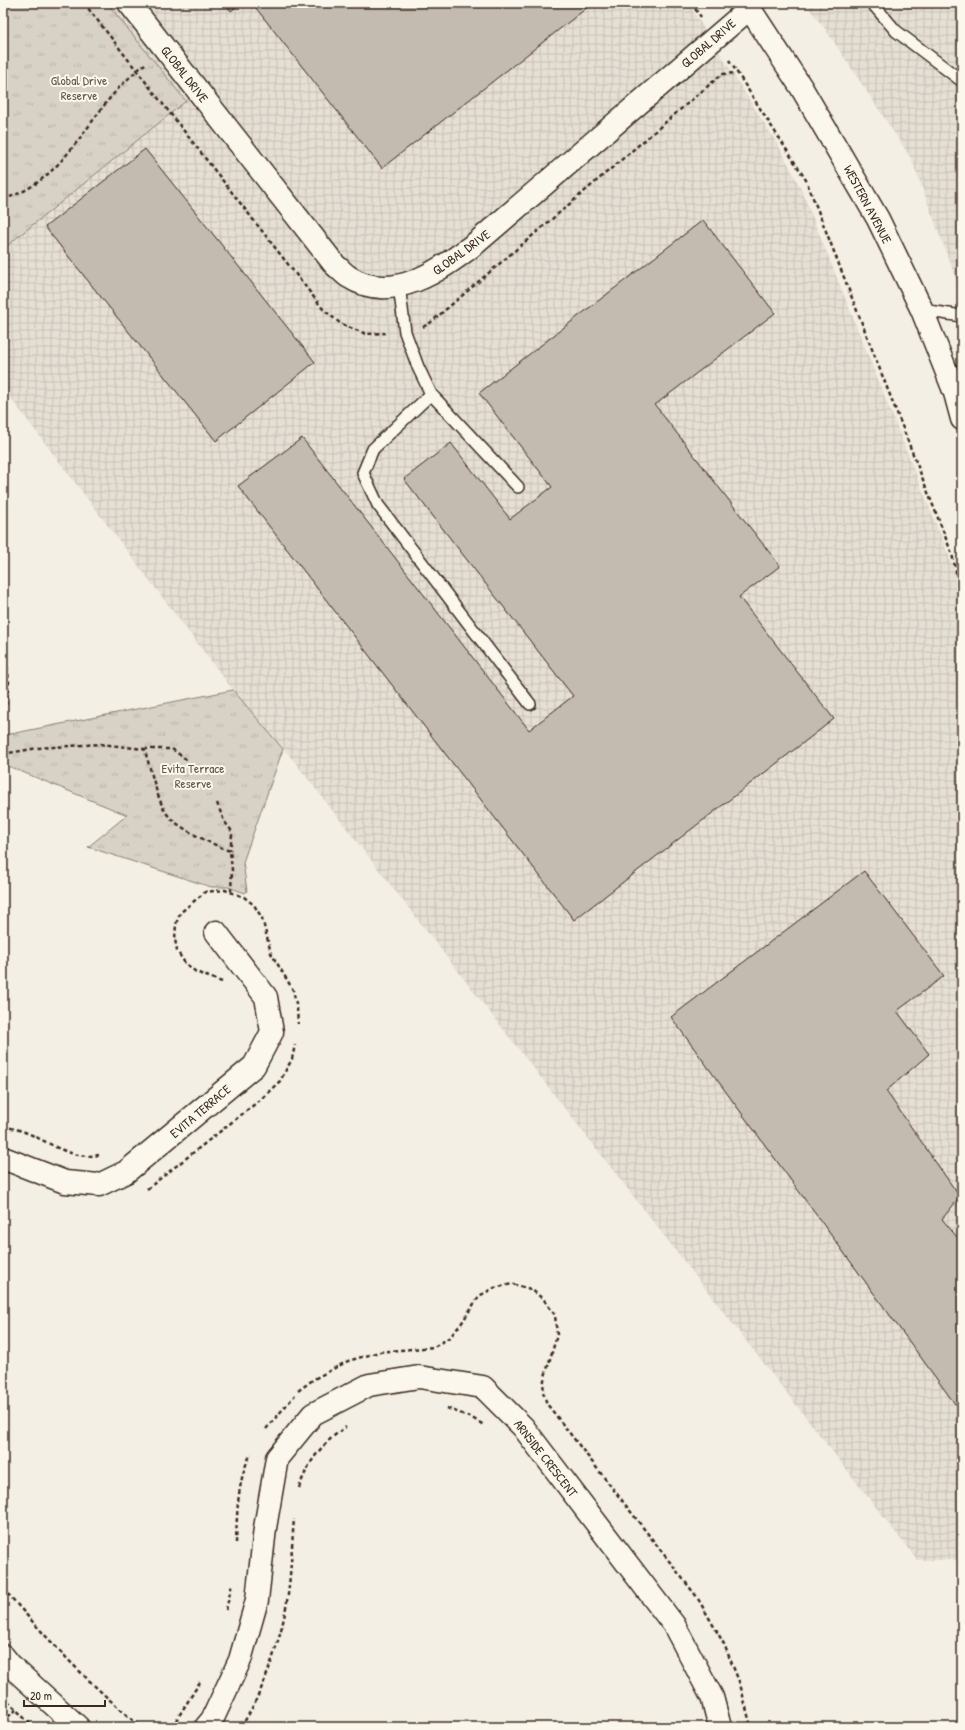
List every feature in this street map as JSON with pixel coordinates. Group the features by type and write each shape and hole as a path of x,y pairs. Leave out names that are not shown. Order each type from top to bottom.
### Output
{"street":[{"name":"GLOBAL DRIVE","path":"129,3 335,265 349,277 365,284 382,287 415,282 433,274 476,243 715,38 748,6"},
{"name":"WESTERN AVENUE","path":"748,6 802,87 878,219 922,310 955,393 962,419"},
{"name":"EVITA TERRACE","path":"3,1158 65,1182 98,1185 126,1172 254,1066 272,1032 266,997 216,932"},
{"name":"ARNSIDE CRESCENT","path":"206,1727 212,1720 240,1660 258,1600 265,1528 277,1458 313,1414 369,1385 419,1377 483,1387 524,1427 674,1625 712,1697 720,1727"},
{"path":"6,1666 78,1727"}],"lane":[{"path":"872,3 896,31 962,81"},
{"path":"399,285 405,332 418,367 431,394 518,487"},
{"path":"922,310 962,316"},
{"path":"431,394 373,449 363,472 378,504 530,704"}],"path":[{"path":"84,3 323,308 341,324 366,334 418,330 430,323 722,74 738,73"},
{"path":"691,3 738,73 806,180 952,554 962,598"},
{"path":"3,199 19,195 42,180 60,162 107,102 137,71 165,48"},
{"path":"3,640 9,681 3,729"},
{"path":"3,754 38,748 100,744 144,749 172,749 187,760"},
{"path":"144,749 161,802 170,818 230,851"},
{"path":"217,803 224,821 231,830 232,835 230,851 232,870 231,891"},
{"path":"226,984 196,972 185,963 177,951 175,939 176,924 180,913 204,892 220,890 231,891 244,897 254,905 262,918 271,953 293,990 297,1008 298,1026"},
{"path":"145,1191 260,1100 280,1081 292,1059 296,1039"},
{"path":"3,1127 27,1132 66,1152 84,1156 99,1156 105,1152"},
{"path":"265,1430 290,1398 314,1379 348,1361 378,1352 434,1346 454,1333 479,1296 494,1288 512,1284 531,1289 544,1300 555,1315 557,1335 544,1380 543,1392 547,1404 697,1597 724,1644 740,1684 751,1727"},
{"path":"442,1407 472,1418 489,1429"},
{"path":"298,1490 306,1469 319,1450 335,1434 352,1423"},
{"path":"236,1546 238,1501 247,1461 254,1449"},
{"path":"241,1727 264,1684 283,1622 289,1579 294,1517"},
{"path":"225,1614 232,1577"},
{"path":"3,1588 50,1640 141,1727"},
{"path":"172,1727 202,1677"},
{"path":"3,1696 33,1727"},
{"path":"3,1721 16,1710"}],"shaded area":[{"path":"107,3 688,3 780,148 802,191 955,571 962,635 962,1560 917,1560 294,761 233,690 3,388 3,249 186,101"},
{"path":"805,3 962,3 962,295 911,158 826,30"}],"green space":[{"name":"Global Drive Reserve","path":"3,3 107,3 186,101 3,249"},
{"name":"Evita Terrace Reserve","path":"233,690 283,749 243,862 247,891 245,893 228,887 211,887 88,847 127,815 3,764 3,740 5,735"}],"building":[{"path":"225,3 241,3 231,11"},
{"path":"252,3 593,3 382,168"},
{"path":"145,149 315,362 216,441 45,227"},
{"path":"703,220 775,313 655,405 780,566 739,597 834,719 574,920 238,486 302,438 529,730 573,696 404,479 451,443 510,519 552,487 479,393"},
{"path":"864,871 944,976 897,1011 929,1054 886,1091 960,1197 942,1219 962,1243 962,1402 955,1404 671,1017"}]}
